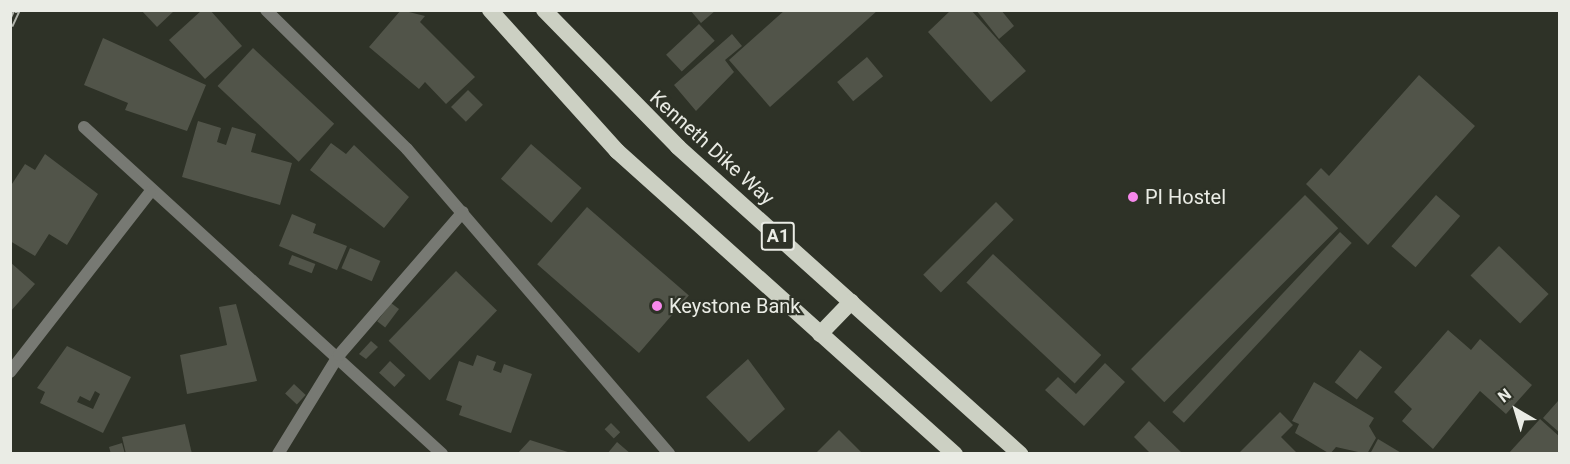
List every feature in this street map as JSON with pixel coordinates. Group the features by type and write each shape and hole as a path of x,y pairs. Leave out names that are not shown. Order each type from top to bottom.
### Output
{"highway":[{"name":"A1","path":"490,10 617,151 955,453"},
{"name":"Kenneth Dike Way","path":"544,10 619,91 1020,453"},
{"path":"820,334 851,302"}],"street":[{"path":"266,10 407,149 669,453"},
{"path":"84,126 150,192 339,355 442,453"},
{"path":"10,372 150,192"},
{"path":"278,453 339,355 463,212"}],"building":[{"path":"141,10 175,10 157,27"},
{"path":"202,10 210,10 242,46 205,79 169,40"},
{"path":"401,10 425,16 420,22 475,77 446,104 425,82 419,89 369,47"},
{"path":"690,10 716,10 701,23"},
{"path":"785,10 878,10 770,107 729,60"},
{"path":"951,10 971,10 1026,71 991,102 928,32"},
{"path":"976,10 1001,10 1014,26 999,39"},
{"path":"699,24 715,41 682,72 666,55"},
{"path":"732,34 742,46 725,60 734,72 696,111 674,85"},
{"path":"103,38 206,85 187,131 125,110 128,103 84,85"},
{"path":"253,48 334,124 299,162 218,86"},
{"path":"867,57 883,76 853,101 837,82"},
{"path":"1419,75 1475,126 1368,245 1306,184 1321,168 1329,176"},
{"path":"468,90 483,105 466,122 451,107"},
{"path":"198,121 221,128 217,142 226,145 232,127 256,134 251,152 292,163 280,205 182,177"},
{"path":"331,143 346,154 354,145 409,197 384,228 310,170"},
{"path":"531,144 582,188 551,223 501,179"},
{"path":"45,154 98,194 67,245 49,234 35,256 10,241 10,187 25,164 35,170"},
{"path":"1305,195 1338,228 1164,402 1131,369"},
{"path":"1436,195 1460,216 1416,267 1391,246"},
{"path":"996,202 1014,220 941,293 923,275"},
{"path":"587,207 689,296 639,353 537,264"},
{"path":"292,214 316,224 313,233 347,246 337,270 279,246"},
{"path":"1340,232 1352,243 1184,423 1172,412"},
{"path":"1499,246 1549,294 1520,323 1471,275"},
{"path":"350,248 380,261 372,281 341,268"},
{"path":"993,254 1101,355 1075,383 966,283"},
{"path":"292,255 315,264 312,273 288,264"},
{"path":"10,262 35,284 10,312"},
{"path":"456,271 497,311 430,380 389,341"},
{"path":"391,303 399,309 385,327 377,321"},
{"path":"236,304 257,381 187,394 180,355 227,345 219,307"},
{"path":"1448,330 1471,350 1480,339 1532,385 1506,414 1480,391 1433,449 1402,421 1412,409 1394,392"},
{"path":"371,341 378,347 366,359 359,354"},
{"path":"67,346 131,377 103,433 40,403 45,392 37,388","holes":["95,391 100,394 93,409 77,402 80,396 90,401"]},
{"path":"1360,350 1382,367 1357,400 1335,382"},
{"path":"477,355 496,362 493,370 501,373 504,364 532,374 511,433 459,415 462,406 446,400 459,361 473,366"},
{"path":"748,359 785,409 749,442 706,397"},
{"path":"390,361 405,375 394,387 379,373"},
{"path":"1105,363 1125,382 1084,426 1045,390 1058,377 1076,394"},
{"path":"1314,382 1374,418 1369,426 1376,438 1367,454 1336,447 1330,454 1295,433 1299,424 1292,421"},
{"path":"294,384 306,395 297,404 285,394"},
{"path":"1558,401 1560,402 1560,433 1543,418"},
{"path":"1280,412 1293,425 1281,437 1296,452 1238,454"},
{"path":"1540,419 1560,437 1560,454 1508,454"},
{"path":"1149,421 1183,454 1151,454 1134,437"},
{"path":"611,423 620,432 614,439 605,429"},
{"path":"185,424 192,454 126,454 122,437"},
{"path":"839,430 863,454 815,454"},
{"path":"1378,439 1403,454 1370,454"},
{"path":"530,440 571,453 571,454 517,454"},
{"path":"617,442 631,454 607,454"},
{"path":"122,443 125,454 111,454 109,447"}],"railway":[{"path":"10,25 17,10"}],"place":[{"name":"PI Hostel","path":"1133,197"},
{"name":"Keystone Bank","path":"657,306"}]}
